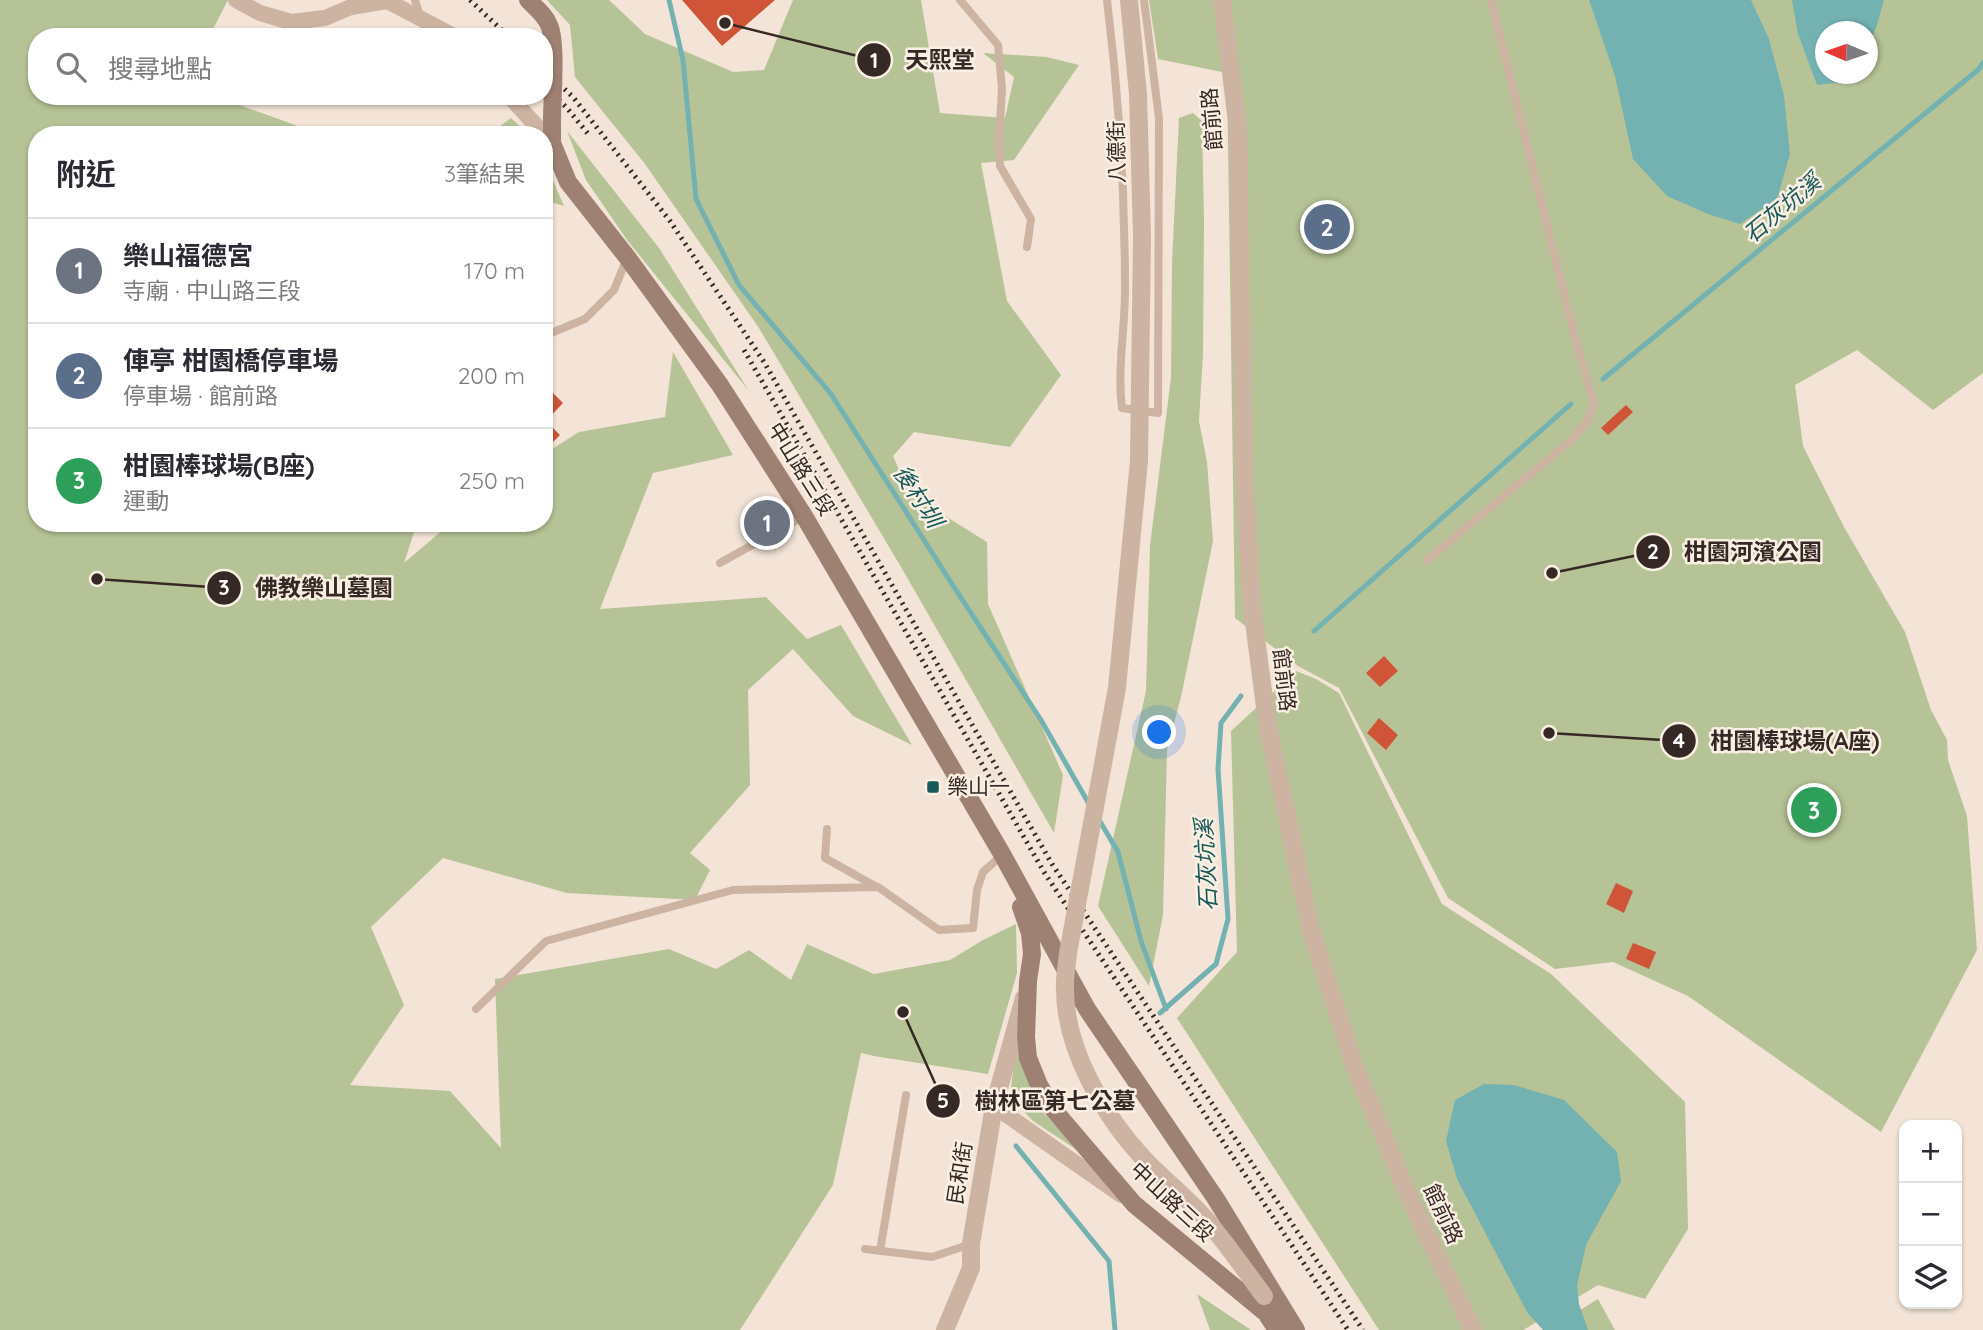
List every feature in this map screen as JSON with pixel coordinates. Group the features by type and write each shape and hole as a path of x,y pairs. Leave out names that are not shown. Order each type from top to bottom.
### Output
{"main road":[{"name":"中山路三段","path":"528,0 545,17 551,28"},
{"name":"中山路三段","path":"552,105 552,126"},
{"name":"中山路三段","path":"553,145 568,182 627,257 720,385 804,516 1002,854 1087,1009 1216,1199 1269,1304 1277,1330"},
{"name":"中山路三段","path":"1002,854 1030,933 1032,954 1028,981 1028,1058 1053,1109 1134,1203 1269,1304 1296,1330"}],"street":[{"path":"236,0 260,13 291,22 325,18 347,3 387,1 439,28"},
{"name":"八德街","path":"1123,0 1136,67"},
{"name":"八德街","path":"1129,0 1138,94 1142,236 1139,461 1117,688 1068,953 1066,1010 1071,1033 1084,1067 1122,1133 1145,1160 1203,1216 1269,1304"},
{"name":"館前路","path":"1222,0 1238,130 1244,475 1252,607 1267,722 1311,930 1354,1065 1410,1199 1473,1330"},
{"path":"517,105 536,126"},
{"name":"民和街","path":"945,1330 971,1269 971,1244 994,1106 1028,981"},
{"path":"994,1106 1134,1203"}],"lane":[{"path":"415,0 422,19"},
{"path":"960,0 998,45 1002,88 1000,166 1031,219 1027,247"},
{"path":"1107,0 1122,173 1125,291 1120,390 1122,408 1158,413 1159,118 1144,0"},
{"path":"1427,560 1574,438 1587,421 1594,404 1575,338 1491,0"},
{"path":"553,332 584,319 614,290 627,257"},
{"path":"720,563 804,516"},
{"path":"827,829 825,858 878,887 939,930 973,928 977,890 983,872 1002,854"},
{"path":"477,1009 546,941 733,890 878,887"},
{"path":"880,1251 906,1095"},
{"path":"865,1249 932,1257 971,1244"}],"green space":[{"path":"0,0 228,0 214,28 28,28 28,105 239,105 298,126 28,126 28,532 414,532 404,563 440,532 553,532 553,448 579,432 665,417 673,352 733,455 653,473 600,609 766,597 807,639 841,625 912,745 853,716 793,649 748,690 750,785 690,853 710,870 695,900 567,893 443,858 371,927 404,1005 350,1085 450,1091 501,1148 495,979 669,949 716,969 749,950 791,980 807,944 874,974 950,960 1016,924 1017,973 988,1074 861,1053 833,1185 740,1330 0,1330"},
{"path":"547,0 609,0 645,34 733,72 764,70 793,0 921,0 940,113 1005,118 1014,77 983,53 1047,57 1079,65 1014,160 981,163 1007,301 1061,375 1010,447 914,432 893,456 910,494 987,542 988,604 1063,775 1054,833 759,328 645,164 575,77 570,25"},
{"path":"1149,0 1983,0 1983,373 1933,410 1857,350 1795,385 1803,446 1844,527 1905,632 1931,710 1947,740 1948,760 1967,816 1977,950 1881,1132 1688,996 1613,962 1555,969 1448,898 1339,688 1298,666 1235,618 1227,73 1158,59"},
{"path":"1193,113 1202,121 1203,353 1199,421 1207,462 1213,541 1181,697 1167,750 1163,915 1149,986 1098,906 1146,691 1150,546 1171,378 1172,263 1179,118"},
{"path":"511,118 519,126 500,126"},
{"path":"567,131 659,248 749,391 627,240 586,180"},
{"path":"553,181 564,206 553,203"},
{"path":"1296,671 1339,693 1442,904 1551,974 1685,1102 1688,1229 1645,1299 1598,1285 1523,1330 1379,1330 1177,1018 1237,952 1231,731"},
{"path":"1018,1051 1038,1107 1080,1152 1033,1121 1010,1097 1015,1053"},
{"path":"1197,1294 1251,1330 1210,1330"},
{"path":"1598,1299 1615,1330 1548,1330"}],"water":[{"path":"1589,0 1751,0 1769,39 1784,96 1790,154 1777,199 1740,224 1708,214 1667,196 1633,159 1615,76"},
{"path":"1792,0 1884,0 1878,21 1815,21 1815,80 1798,34"},
{"path":"1484,1084 1514,1085 1564,1100 1617,1152 1621,1181 1586,1245 1577,1285 1579,1304 1588,1330 1543,1330 1527,1312 1457,1179 1446,1141 1455,1100"}],"building":[{"path":"682,0 775,0 722,46"},
{"path":"553,393 563,403 553,414"},
{"path":"1626,405 1633,412 1608,435 1601,428"},
{"path":"553,428 560,435 553,442"},
{"path":"1384,656 1398,671 1380,687 1366,673"},
{"path":"1379,718 1398,735 1386,750 1367,733"},
{"path":"1616,883 1633,891 1624,913 1606,904"},
{"path":"1633,943 1656,952 1649,969 1626,959"}],"waterway":[{"name":"後村圳","path":"669,0 683,60 696,199 739,285 831,394 1041,720 1089,804"},
{"name":"石灰坑溪","path":"1603,379 1983,63"},
{"name":"石灰坑溪","path":"1314,631 1571,404"},
{"name":"石灰坑溪","path":"1160,1013 1216,964 1228,919 1218,769 1221,723 1241,696"},
{"name":"後村圳","path":"1098,818 1118,852 1141,941 1166,1009"},
{"name":"石灰坑溪","path":"1016,1146 1109,1261 1115,1330"}],"railway":[{"path":"470,0 500,28"},
{"path":"553,78 573,97 670,221 764,362 1052,864 1363,1330"},
{"path":"553,94 589,135"},
{"path":"744,350 1044,872 1348,1330"}],"place":[{"name":"天熙堂","path":"725,23"},
{"name":"俥亭 柑園橋停車場","path":"1327,227"},
{"name":"樂山福德宮","path":"767,523"},
{"name":"柑園河濱公園","path":"1552,573"},
{"name":"佛教樂山墓園","path":"97,579"},
{"name":"柑園棒球場(A座)","path":"1549,733"},
{"name":"樂山一","path":"933,787"},
{"name":"柑園棒球場(B座)","path":"1814,810"},
{"name":"樹林區第七公墓","path":"903,1012"}]}
